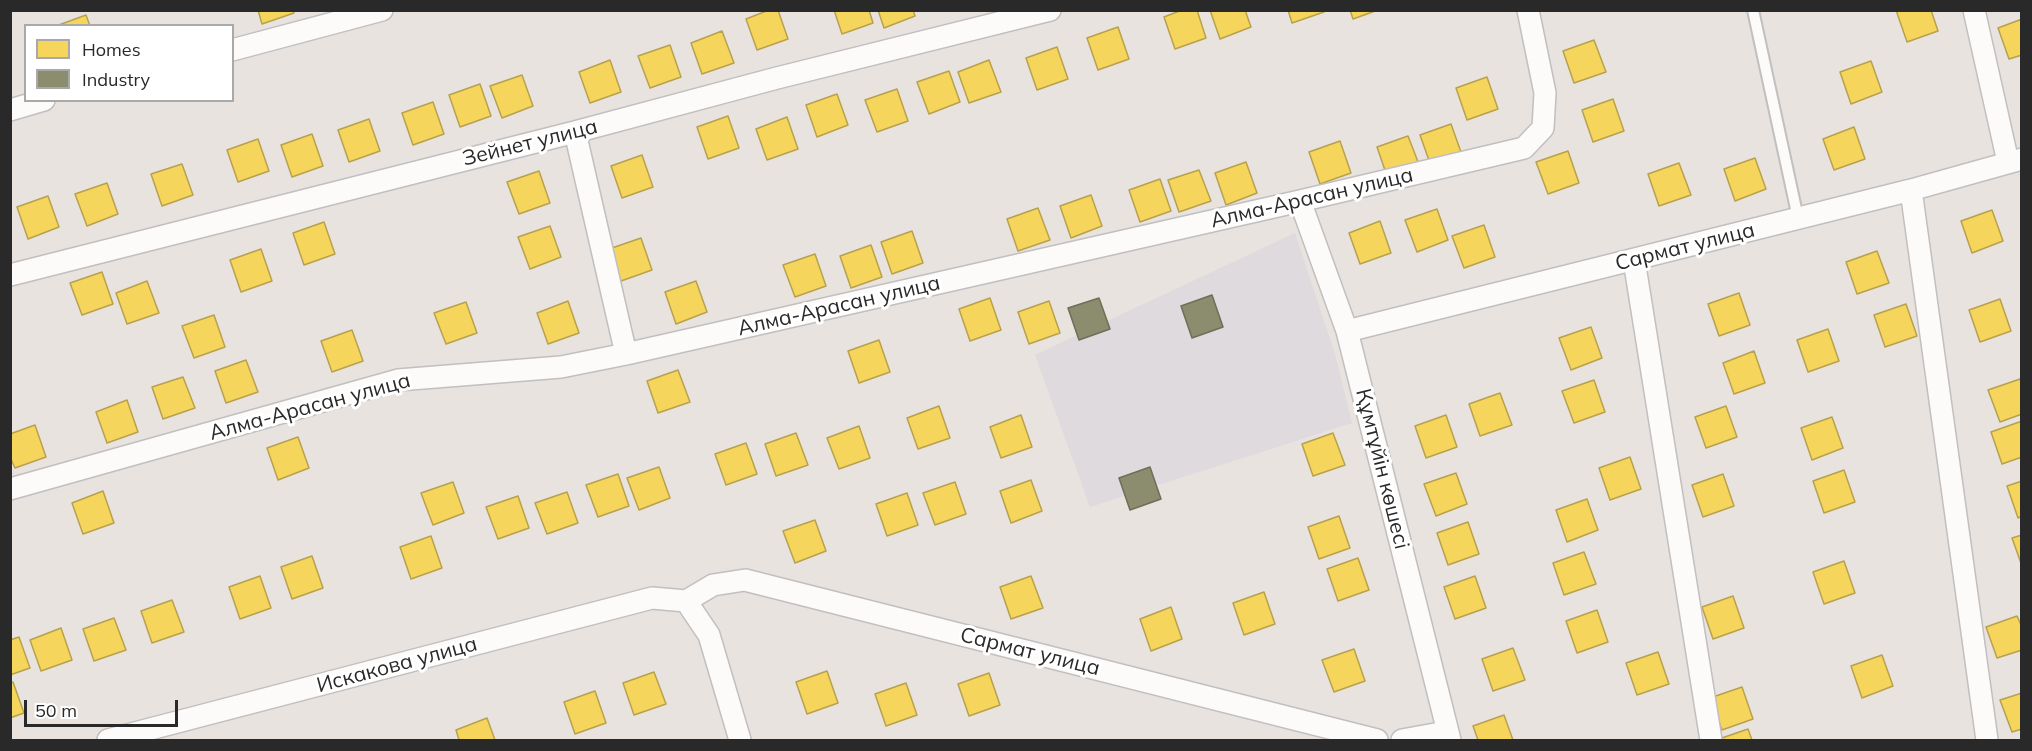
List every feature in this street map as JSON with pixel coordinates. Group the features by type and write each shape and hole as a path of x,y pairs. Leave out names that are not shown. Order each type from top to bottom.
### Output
{"street":[{"path":"234,49 324,18 382,10"},
{"name":"Зейнет улица","path":"10,275 1050,10"},
{"name":"Алма-Арасан улица","path":"10,489 398,380 561,367 626,354 1524,148 1543,128 1545,93 1528,10"},
{"path":"1974,10 2015,160"},
{"path":"10,110 37,102"},
{"path":"575,132 626,354"},
{"name":"Сармат улица","path":"1347,331 1911,190 2015,160"},
{"path":"1911,190 1987,741"},
{"name":"Құмтұйiн көшесі","path":"1300,201 1347,331 1448,736"},
{"path":"1634,260 1712,741"},
{"name":"Сармат улица","path":"686,601 713,585 745,580 1377,741"},
{"name":"Искакова улица","path":"108,741 652,598 686,601"},
{"path":"686,601 710,635 740,741"},
{"path":"1402,741 1448,736"}],"lane":[{"path":"1753,10 1798,218"}],"shaded area":[{"path":"1295,233 1335,354 1352,423 1090,507 1035,355"}],"building: Homes":[{"path":"258,10 293,10 294,13 262,24"},
{"path":"769,10 778,10 788,39 757,50 746,19"},
{"path":"834,10 869,10 873,23 842,34"},
{"path":"878,10 913,10 915,16 884,28"},
{"path":"1182,10 1197,10 1206,38 1175,49 1164,17"},
{"path":"1210,10 1245,10 1251,27 1220,39"},
{"path":"1288,10 1323,10 1324,12 1292,23"},
{"path":"1350,10 1378,10 1353,19"},
{"path":"1896,10 1931,10 1938,31 1907,42"},
{"path":"86,15 89,24 61,24"},
{"path":"2022,19 2022,55 2009,59 1998,28"},
{"path":"1118,27 1129,59 1098,70 1087,38"},
{"path":"722,31 734,63 702,74 691,43"},
{"path":"1594,40 1606,72 1574,83 1563,51"},
{"path":"670,45 681,77 650,88 638,56"},
{"path":"1057,47 1068,79 1037,90 1026,58"},
{"path":"610,60 621,92 590,103 579,72"},
{"path":"989,60 1001,92 969,103 958,72"},
{"path":"1871,61 1882,92 1851,104 1840,72"},
{"path":"949,71 960,102 929,114 917,82"},
{"path":"522,75 533,106 502,118 490,86"},
{"path":"1487,77 1498,109 1467,120 1456,88"},
{"path":"480,84 491,116 460,127 449,95"},
{"path":"897,89 908,121 877,132 865,100"},
{"path":"837,94 848,125 817,137 806,105"},
{"path":"1613,99 1624,131 1593,142 1582,110"},
{"path":"433,102 444,134 413,145 402,113"},
{"path":"728,116 739,148 708,159 697,127"},
{"path":"787,117 798,149 767,160 756,129"},
{"path":"369,119 380,151 349,162 338,130"},
{"path":"1451,124 1462,155 1431,166 1420,135"},
{"path":"1854,127 1865,159 1834,170 1823,139"},
{"path":"312,134 323,166 292,177 281,145"},
{"path":"1408,136 1420,167 1388,179 1377,147"},
{"path":"258,139 269,171 238,182 227,150"},
{"path":"1340,141 1351,173 1320,184 1309,152"},
{"path":"1568,151 1579,183 1548,194 1536,162"},
{"path":"642,155 653,187 622,198 611,166"},
{"path":"1755,158 1766,189 1735,201 1724,169"},
{"path":"1246,162 1257,193 1226,205 1215,173"},
{"path":"1679,163 1691,195 1659,206 1648,174"},
{"path":"182,164 193,195 162,206 151,174"},
{"path":"1199,170 1211,201 1179,212 1168,180"},
{"path":"539,171 550,203 519,214 507,182"},
{"path":"1160,179 1171,211 1140,222 1129,190"},
{"path":"107,183 118,214 87,226 75,194"},
{"path":"1091,195 1102,226 1071,238 1060,206"},
{"path":"48,196 59,227 28,239 17,207"},
{"path":"1038,208 1050,240 1018,251 1007,219"},
{"path":"1437,209 1448,240 1417,252 1405,220"},
{"path":"1992,210 2003,241 1972,253 1961,221"},
{"path":"1380,221 1391,253 1360,264 1349,233"},
{"path":"324,222 335,254 304,265 293,233"},
{"path":"1484,225 1495,257 1464,268 1452,236"},
{"path":"550,226 561,257 530,269 518,237"},
{"path":"912,231 923,263 892,274 881,242"},
{"path":"641,238 652,270 621,281 609,249"},
{"path":"871,245 882,277 851,288 840,256"},
{"path":"261,249 272,281 241,292 230,260"},
{"path":"1877,251 1889,283 1857,294 1846,262"},
{"path":"815,254 826,286 795,297 783,265"},
{"path":"102,272 113,304 82,315 70,283"},
{"path":"147,281 159,313 127,324 116,293"},
{"path":"696,281 707,312 676,324 665,292"},
{"path":"1739,293 1750,325 1719,336 1708,304"},
{"path":"990,298 1001,330 970,341 959,309"},
{"path":"2000,299 2011,331 1980,342 1969,310"},
{"path":"568,301 579,333 548,344 537,313"},
{"path":"1049,301 1060,333 1029,344 1018,312"},
{"path":"466,302 477,333 446,344 434,313"},
{"path":"1906,304 1917,336 1885,347 1874,315"},
{"path":"214,315 225,347 194,358 182,326"},
{"path":"1591,327 1602,358 1571,370 1559,338"},
{"path":"1828,329 1839,361 1808,372 1797,340"},
{"path":"352,330 363,361 332,372 321,341"},
{"path":"879,340 890,372 859,383 848,351"},
{"path":"1754,351 1765,383 1734,394 1723,363"},
{"path":"246,360 258,392 226,403 215,371"},
{"path":"678,370 690,402 658,413 647,381"},
{"path":"183,377 195,408 163,419 152,387"},
{"path":"2020,379 2022,414 2000,422 1988,390"},
{"path":"1594,380 1605,412 1574,423 1562,391"},
{"path":"1500,393 1512,425 1480,436 1469,404"},
{"path":"127,400 138,432 107,443 96,412"},
{"path":"939,406 950,438 918,449 907,418"},
{"path":"1726,406 1737,437 1706,448 1695,417"},
{"path":"1021,415 1032,447 1001,458 990,427"},
{"path":"1446,415 1457,447 1426,458 1415,426"},
{"path":"1832,417 1843,448 1812,460 1801,428"},
{"path":"2022,421 2022,457 2002,464 1991,432"},
{"path":"35,425 46,457 15,468 10,457 10,434"},
{"path":"859,426 870,458 839,469 827,438"},
{"path":"796,433 808,465 776,476 765,444"},
{"path":"1333,433 1345,465 1313,476 1302,444"},
{"path":"298,437 309,468 278,480 267,448"},
{"path":"746,443 757,474 726,485 715,454"},
{"path":"1630,457 1641,489 1610,500 1599,468"},
{"path":"659,467 670,498 639,510 627,478"},
{"path":"1844,470 1855,502 1824,513 1813,481"},
{"path":"1456,473 1467,504 1436,516 1424,484"},
{"path":"618,474 629,506 598,517 586,485"},
{"path":"1723,474 1734,506 1703,517 1692,485"},
{"path":"1031,480 1042,511 1011,523 1000,491"},
{"path":"2022,481 2022,516 2018,518 2007,486"},
{"path":"453,482 464,513 433,525 421,493"},
{"path":"955,482 966,514 935,525 923,493"},
{"path":"103,491 114,523 83,534 72,503"},
{"path":"567,492 578,523 547,534 535,503"},
{"path":"907,493 918,525 887,536 876,504"},
{"path":"518,496 529,528 498,539 486,507"},
{"path":"1587,499 1598,530 1567,542 1556,510"},
{"path":"1339,516 1350,548 1319,559 1308,527"},
{"path":"815,520 826,551 795,563 783,531"},
{"path":"1468,522 1479,554 1448,565 1437,533"},
{"path":"2022,535 2022,566 2012,538"},
{"path":"431,536 442,568 411,579 400,547"},
{"path":"1584,552 1596,584 1564,595 1553,563"},
{"path":"312,556 323,588 292,599 281,567"},
{"path":"1358,558 1369,590 1338,601 1327,569"},
{"path":"1844,561 1855,593 1824,604 1813,572"},
{"path":"260,576 271,608 240,619 229,587"},
{"path":"1031,576 1043,608 1011,619 1000,587"},
{"path":"1475,576 1486,608 1455,619 1444,587"},
{"path":"1264,592 1275,624 1244,635 1233,603"},
{"path":"1733,596 1744,628 1713,639 1702,607"},
{"path":"172,600 184,632 152,643 141,611"},
{"path":"1171,607 1182,639 1151,651 1140,619"},
{"path":"1597,610 1608,642 1577,653 1566,621"},
{"path":"2017,616 2022,627 2022,650 1997,658 1986,627"},
{"path":"114,618 126,650 94,661 83,629"},
{"path":"61,628 72,660 41,671 30,640"},
{"path":"19,637 30,668 10,675 10,640"},
{"path":"1513,648 1525,680 1493,691 1482,659"},
{"path":"1354,649 1365,681 1334,692 1322,660"},
{"path":"1658,652 1669,684 1637,695 1626,663"},
{"path":"1882,655 1893,686 1862,698 1851,666"},
{"path":"827,671 838,703 807,714 796,682"},
{"path":"654,672 666,704 634,715 623,683"},
{"path":"989,673 1000,705 969,716 958,684"},
{"path":"13,682 24,713 10,718 10,683"},
{"path":"906,683 917,715 886,726 875,694"},
{"path":"1742,687 1753,719 1722,730 1710,698"},
{"path":"595,691 606,723 575,734 564,702"},
{"path":"2022,693 2022,729 2012,732 2000,700"},
{"path":"1504,715 1513,740 1478,740 1473,726"},
{"path":"487,718 495,740 459,740 456,730"},
{"path":"1748,729 1752,740 1716,740"}],"building: Industry":[{"path":"1212,295 1223,327 1192,338 1181,306"},
{"path":"1099,298 1110,329 1079,340 1068,308"},
{"path":"1150,467 1161,499 1130,510 1119,478"}]}
